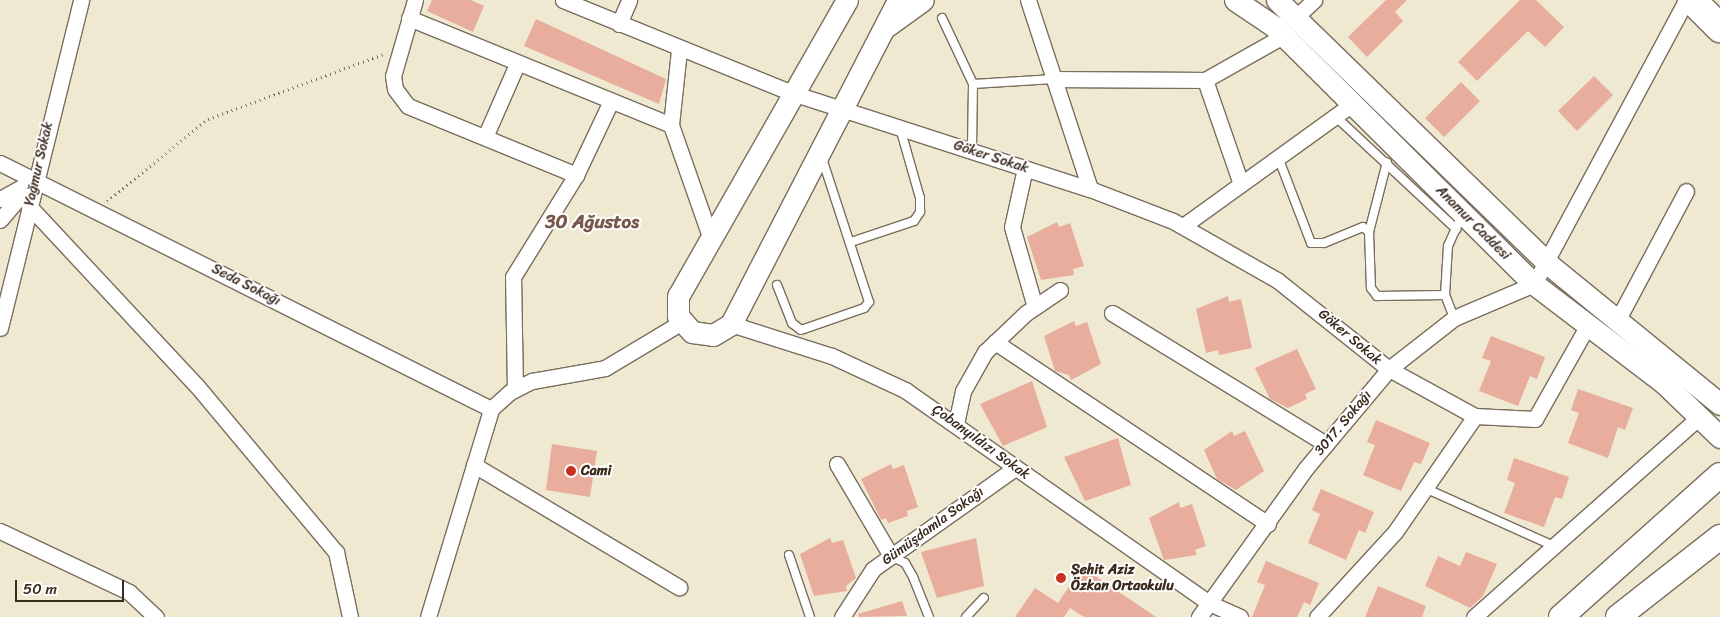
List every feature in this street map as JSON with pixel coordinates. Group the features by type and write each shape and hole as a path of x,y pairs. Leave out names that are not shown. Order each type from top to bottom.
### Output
{"highway":[{"path":"1692,0 1720,28"}],"main road":[{"path":"1561,617 1720,475"},
{"path":"1618,617 1720,536"}],"street":[{"name":"Yağmur Sokak","path":"0,328 35,180 81,0"},
{"path":"415,0 392,76 402,101 576,174"},
{"name":"Göker Sokak","path":"564,0 679,50 794,94 1090,189 1183,226 1277,280 1389,369 1475,416"},
{"path":"619,24 629,0"},
{"path":"682,322 678,296 846,0"},
{"path":"682,322 706,336 731,324 898,0"},
{"path":"882,31 923,0"},
{"path":"1028,0 1090,189"},
{"name":"Anamur Caddesi","path":"1235,0 1283,36 1352,104 1459,221 1534,284 1664,383 1720,437"},
{"name":"Anamur Caddesi","path":"1277,0 1547,263 1720,404"},
{"path":"1296,17 1314,0"},
{"path":"1534,284 1547,263 1686,0"},
{"path":"409,18 610,103 671,125"},
{"path":"1054,79 1205,80 1283,36"},
{"path":"679,50 671,125 711,239"},
{"path":"485,137 517,64"},
{"path":"1205,80 1241,184"},
{"path":"515,388 513,277 576,174 610,103"},
{"path":"1183,226 1352,104"},
{"name":"Seda Sokağı","path":"0,163 491,409"},
{"path":"1025,168 1012,227 1035,307"},
{"path":"0,199 35,180"},
{"path":"0,220 35,180"},
{"path":"1616,320 1686,191"},
{"path":"29,206 197,386 336,552 350,617"},
{"name":"3017. Sokağı","path":"1199,617 1326,444 1389,369 1454,318 1534,284"},
{"path":"956,424 970,376 995,342 1035,307 1060,290"},
{"path":"1112,313 1326,444"},
{"path":"428,617 491,409 515,388 543,378 605,368 682,322"},
{"name":"Çobanyıldızı Sokak","path":"731,324 799,344 869,372 956,424 1015,468 1209,603 1240,617"},
{"path":"1317,617 1395,532 1475,416 1535,419 1588,326"},
{"path":"995,342 1268,524"},
{"path":"1474,617 1699,417"},
{"path":"837,464 892,556"},
{"path":"474,465 679,587"},
{"name":"Gümüşdamla Sokağı","path":"842,617 873,569 1015,468"},
{"path":"0,531 124,589 156,617"}],"lane":[{"path":"942,18 973,84 972,151"},
{"path":"973,84 1054,79"},
{"path":"1335,116 1387,162 1459,221 1448,246 1445,296 1454,318"},
{"path":"851,242 914,221 920,212 920,198 900,128"},
{"path":"777,285 792,323 801,330 864,308 870,295 820,152"},
{"path":"1278,157 1311,243 1324,243 1363,227 1369,232"},
{"path":"1387,162 1369,232 1371,288 1377,296 1445,296"},
{"path":"1426,489 1554,546"},
{"path":"789,554 810,617"},
{"path":"892,556 904,564 914,577 930,617"},
{"path":"966,617 984,598"}],"path":[{"path":"97,210 208,119 400,48"}],"building":[{"path":"432,0 471,0 484,6 473,32 427,11"},
{"path":"1386,0 1407,0 1395,12 1403,21 1367,57 1348,37"},
{"path":"1520,0 1536,0 1564,27 1545,47 1528,31 1477,81 1458,62"},
{"path":"536,19 666,79 659,104 524,46"},
{"path":"1594,76 1613,95 1577,131 1558,111"},
{"path":"1461,82 1480,101 1444,137 1425,118"},
{"path":"1057,222 1059,227 1070,223 1084,266 1073,269 1074,275 1041,280 1027,237"},
{"path":"1228,296 1229,302 1241,299 1252,348 1219,355 1218,350 1206,353 1196,309"},
{"path":"1074,321 1076,326 1087,322 1101,364 1071,380 1069,375 1055,371 1044,336"},
{"path":"1491,336 1545,357 1537,379 1530,376 1518,406 1479,391 1491,361 1482,358"},
{"path":"1297,349 1316,389 1305,394 1307,399 1288,408 1270,399 1255,368"},
{"path":"1032,381 1047,427 1003,446 980,404"},
{"path":"1578,389 1633,408 1625,430 1618,427 1608,458 1568,443 1579,413 1571,410"},
{"path":"1376,420 1430,443 1421,464 1414,462 1401,491 1363,475 1375,445 1367,442"},
{"path":"1232,431 1234,436 1245,431 1264,471 1236,490 1217,479 1204,450"},
{"path":"1118,438 1131,485 1085,501 1064,457"},
{"name":"Cami","path":"552,444 597,451 590,497 546,490"},
{"path":"1514,458 1569,477 1562,499 1555,497 1544,527 1504,513 1515,483 1507,480"},
{"path":"891,464 893,469 904,465 918,507 907,511 908,516 888,523 886,518 881,520 861,479"},
{"path":"1321,489 1374,512 1365,533 1359,530 1346,560 1308,543 1320,514 1312,510"},
{"path":"1179,502 1180,508 1192,504 1206,546 1195,550 1197,555 1164,560 1149,518"},
{"path":"830,538 832,543 843,540 856,578 846,586 847,591 814,596 800,554"},
{"path":"976,538 984,586 937,598 921,552"},
{"path":"1466,552 1497,564 1483,596 1470,608 1425,586 1438,556 1460,566"},
{"path":"1266,561 1319,583 1310,605 1304,602 1297,617 1252,617 1265,585 1257,582"},
{"path":"1082,567 1156,617 1084,617 1070,608 1064,617 1015,617 1035,588 1058,603"},
{"path":"1378,586 1426,606 1422,617 1365,617"},
{"path":"902,601 907,616 859,617 858,614"}],"place":[{"name":"Cami","path":"571,471"},
{"name":"Şehit Aziz Özkan Ortaokulu","path":"1061,578"}],"district":[{"name":"30 Ağustos","path":"592,222"}]}
